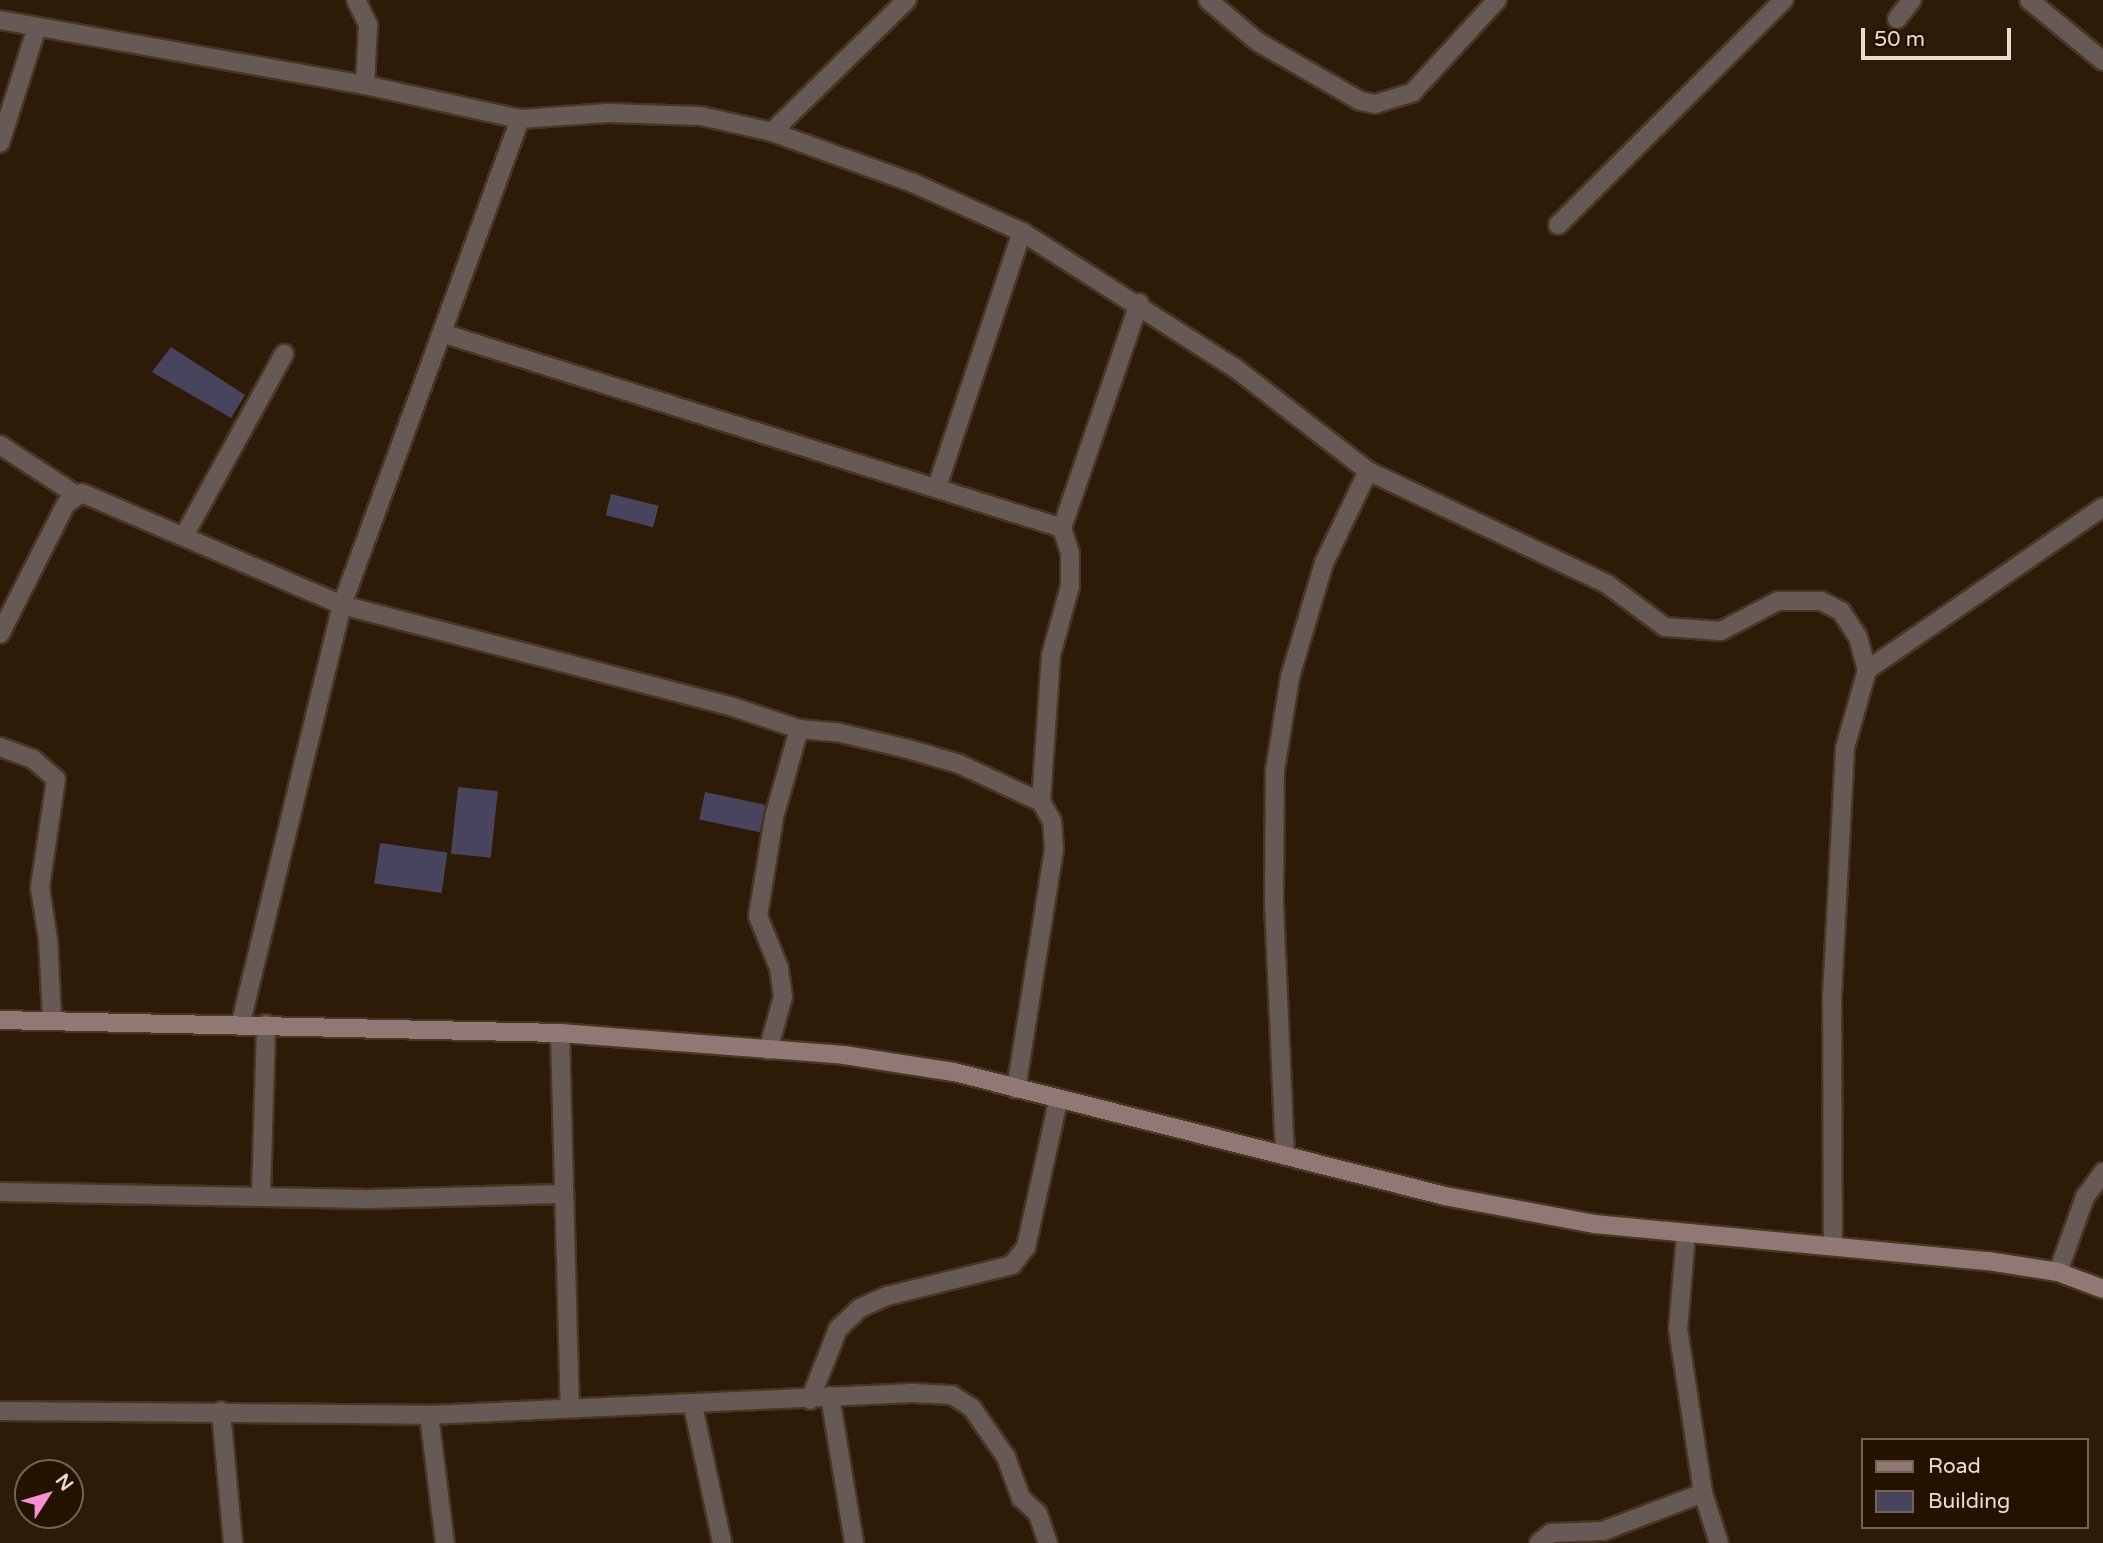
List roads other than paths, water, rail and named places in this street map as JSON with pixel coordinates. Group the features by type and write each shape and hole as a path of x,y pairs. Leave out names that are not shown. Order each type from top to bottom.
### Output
{"street":[{"path":"356,0 368,25 365,85"},
{"path":"772,132 907,0"},
{"path":"1208,0 1258,42 1360,101 1375,104 1412,93 1497,0"},
{"path":"1558,225 1784,0"},
{"path":"1897,19 1912,0"},
{"path":"2029,0 2103,61"},
{"path":"0,20 365,85 520,119 608,113 701,116 772,132 913,183 1023,232 1139,303 1235,368 1368,471 1607,584 1665,627 1721,631 1778,601 1821,601 1841,611 1858,637 1867,670 1845,748 1832,995 1833,1245"},
{"path":"0,143 37,27"},
{"path":"241,1023 342,605 445,334 520,119"},
{"path":"937,488 1023,232"},
{"path":"1016,1089 1051,885 1052,821 1041,802 1051,655 1070,586 1070,553 1062,528 1139,303"},
{"path":"445,334 1062,528"},
{"path":"184,536 284,354"},
{"path":"0,445 75,494 89,495 342,605 730,706 799,729 868,739 959,764 1041,802"},
{"path":"1285,1156 1274,899 1275,770 1290,677 1324,563 1368,471"},
{"path":"0,634 75,494"},
{"path":"1867,670 2103,507"},
{"path":"768,1050 783,997 779,968 758,916 774,817 799,729"},
{"path":"0,747 33,759 56,779 40,888 48,939 52,1019"},
{"path":"0,1020 241,1023 560,1032 899,1063 1016,1089 1445,1196 1594,1224 1833,1245 2058,1272 2103,1289"},
{"path":"261,1196 266,1024"},
{"path":"560,1032 562,1194 570,1406"},
{"path":"810,1400 838,1329 860,1308 887,1296 1012,1265 1026,1247 1058,1101"},
{"path":"2058,1272 2085,1197 2103,1172"},
{"path":"0,1192 261,1196 562,1194"},
{"path":"1686,1234 1678,1329 1703,1493 1719,1543"},
{"path":"0,1411 429,1415 570,1406 693,1406 810,1400 830,1396 952,1395 972,1408 1006,1457 1021,1498 1038,1514 1048,1543"},
{"path":"830,1396 854,1543"},
{"path":"693,1406 722,1543"},
{"path":"221,1411 233,1543"},
{"path":"429,1415 445,1543"},
{"path":"1539,1543 1551,1533 1603,1531 1703,1493"}]}
